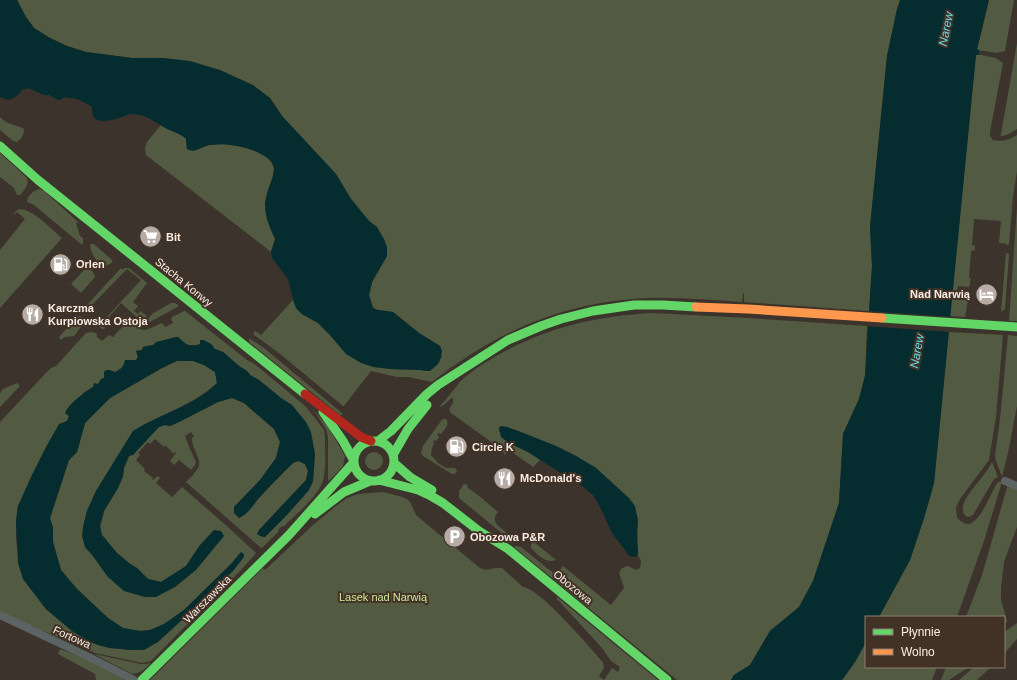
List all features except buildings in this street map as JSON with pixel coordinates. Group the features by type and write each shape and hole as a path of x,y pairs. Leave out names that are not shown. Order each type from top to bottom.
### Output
{"main road":[{"name":"Stacha Konwy","path":"0,146 38,180 114,242 318,404 362,437 374,441"},
{"path":"449,379 410,425 401,439 393,459 391,471 387,476 375,480 366,480 360,475 356,471 353,461 355,452 359,447 364,443 374,441 391,430 438,385 508,340 541,326 593,311 648,305 748,309 1017,327"},
{"name":"Stacha Konwy","path":"318,404 350,452 353,461"},
{"path":"374,441 385,444 388,447 393,459"},
{"name":"Obozowa","path":"393,459 410,478 456,504 485,526 505,546 667,680"},
{"name":"Warszawska","path":"142,680 289,535 353,461"},
{"name":"Obozowa","path":"375,480 418,490 431,496 443,503 479,531 505,546"},
{"name":"Warszawska","path":"289,535 340,495 355,487 375,480"}],"street":[{"path":"1005,481 1017,486"},
{"name":"Fortowa","path":"0,615 134,680"}],"green space":[{"path":"17,0 900,0 887,56 870,227 872,266 869,311 744,302 743,293 742,302 684,298 648,298 618,300 589,305 561,312 507,334 456,364 432,382 408,377 397,377 371,371 343,406 279,353 253,334 255,331 261,335 293,300 296,308 302,314 318,323 329,334 390,369 426,371 440,346 419,333 393,312 373,308 369,295 372,282 387,256 377,227 369,221 351,199 336,174 282,116 270,98 164,58 132,58 86,52 67,46 34,28"},
{"path":"989,0 1014,0 1005,51 997,53 977,50"},
{"path":"1017,43 1017,129 1007,135 1001,136 1001,134"},
{"path":"976,54 996,58 1003,63 990,136 993,140 1002,141 1017,135 1017,171 1009,244 1007,246 1007,244 999,243 1001,221 974,219 972,245 975,246 975,250 971,251 969,278 971,278 969,287 958,286 957,292 969,294 965,317 950,316"},
{"path":"0,117 8,123 24,129 24,133 17,142 13,141 0,130"},
{"path":"161,125 182,135 186,139 187,149 196,150 209,145 224,144 256,151 271,160 274,168 267,219 275,239 271,252 146,155 145,148 147,142"},
{"path":"0,153 27,178 26,187 20,195 17,195 14,188 0,177"},
{"path":"39,189 44,191 78,222 76,223 80,236 83,238 83,244 81,244 34,205 27,202 31,194"},
{"path":"1017,207 1017,321 1009,321"},
{"path":"20,209 37,216 62,238 0,308 0,250 25,219 17,212 13,216 16,211"},
{"path":"90,244 94,244 113,262 106,266 97,261"},
{"path":"1006,253 1009,254 1005,309 1001,312"},
{"path":"121,268 123,270 124,268 129,268 147,283 133,302 138,306 134,311 138,314 140,311 147,316 141,321 121,303 103,324 105,328 102,329 98,323 100,317 104,320 141,280 127,269 90,307 95,312 91,314 88,313 86,306"},
{"path":"86,269 90,269 95,277 81,293 71,284"},
{"path":"171,303 175,303 179,306 148,323 145,323 152,314"},
{"path":"185,311 262,370 305,406 324,430 325,471 322,483 314,497 283,527 282,526 262,548 186,482 199,465 192,442 192,438 194,436 191,432 185,436 196,462 191,470 179,460 174,465 170,461 176,453 175,452 174,454 165,445 164,447 155,439 150,444 148,442 138,453 140,455 136,460 145,469 144,471 153,478 152,480 158,476 160,478 156,483 172,497 182,487 256,553 151,661 143,663 95,653 44,631 42,633 0,612 0,422 51,368 56,366 86,333 96,333 97,337 102,341 109,335 113,337 126,323 123,319 124,317 126,317 138,328 144,330 161,323 165,327 173,323 171,319 172,317","holes":["203,340 211,344 215,349 223,352 250,375 292,405 315,454 313,481 309,490 265,537 260,536 259,530 306,480 308,471 305,464 298,461 293,463 248,512 239,518 234,507 260,480 276,458 280,442 274,429 244,403 232,398 218,402 170,426 165,425 159,427 129,456 124,468 123,477 104,511 100,526 102,535 117,553 137,568 148,579 161,582 186,566 200,545 175,587 108,577 85,547 83,528 87,511 96,491 133,431 208,391 217,383 215,372 204,365 193,361 177,361 110,398 85,423 77,452 69,460 50,518 53,528 53,542 61,570 77,589 108,618 123,628 140,631 150,630 164,624 184,610 231,564 241,552 201,602 182,620 132,650 110,648 98,645 72,631 46,609 23,579 16,540 18,506 83,393 98,384 104,378 104,372 109,370 115,372 122,368 125,360 136,360 138,357 136,351 142,350 143,347 153,345 197,345 201,344"]},
{"path":"653,313 867,326 865,376 859,399 843,434 839,503 813,581 799,607 770,631 750,665 734,675 731,680 677,680 514,547 521,547 559,576 562,574 559,571 563,566 611,605 624,588 619,573 622,568 628,566 636,570 640,568 641,562 638,555 637,544 638,520 596,468 556,446 501,426 499,431 509,443 528,452 540,460 533,467 509,450 505,455 501,449 451,413 449,409 453,403 452,398 443,406 439,407 461,381 475,369 498,355 535,337 554,330 592,320"},
{"path":"79,316 83,317 83,324 74,336 65,337 61,340 59,337"},
{"path":"949,332 1003,335 996,417 989,460 960,499 956,507 957,517 962,522 967,524 976,520 984,509 998,482 1002,482 984,541 957,616 880,616 910,560 934,483"},
{"path":"1008,335 1017,336 1017,406 1002,477 995,456"},
{"path":"249,338 264,348 342,413 342,415 340,415 249,342"},
{"path":"17,383 20,386 0,407 0,393 3,389"},
{"path":"312,408 328,427 345,456 343,466 329,481 328,437 326,429"},
{"path":"443,419 446,419 447,425 441,434 439,433 437,435 439,437 436,441 434,440 431,455 438,463 446,468 455,468 457,471 455,474 452,474 423,456 421,453 423,446"},
{"path":"370,452 378,452 383,457 381,468 378,470 370,470 365,465 365,457"},
{"path":"992,462 998,477 994,479 973,515 967,517 963,511 964,503"},
{"path":"464,484 498,512 495,516 496,522 509,535 509,542 504,535 459,498 459,491"},
{"path":"1008,484 1017,488 1017,527 1004,562 1001,600 1007,621 1005,624 1005,616 966,616 982,575"},
{"name":"Lasek nad Narwią","path":"383,492 407,499 417,516 480,568 486,570 502,568 523,587 531,590 541,597 603,662 604,668 599,676 604,680 150,680 263,568 265,570 313,525 336,506 347,498 358,494"},
{"path":"534,542 556,560 549,561 539,556 531,548 531,544"},
{"path":"557,597 658,680 604,680 612,668 618,672 620,667 611,661 602,648 557,600"},
{"path":"1017,623 1017,639 1005,653 1005,631"},
{"path":"865,644 865,668 937,668 932,680 842,680 855,662"},
{"path":"60,649 81,657 124,680 96,680 95,674 58,654"},
{"path":"94,654 141,664 151,663 138,673 132,674"},
{"path":"946,668 967,668 949,680 941,680"},
{"path":"973,668 990,668 977,680 959,680"}],"water":[{"path":"0,0 17,0 34,28 67,46 86,52 132,58 164,58 190,61 220,70 253,85 270,98 282,116 336,174 351,199 369,221 377,227 384,239 387,247 387,256 372,282 369,295 373,308 393,312 419,333 440,346 442,351 438,364 430,371 426,371 373,367 361,363 346,354 318,323 302,314 296,308 288,279 272,258 271,252 275,239 267,218 265,204 274,169 271,161 263,155 246,148 224,144 214,144 193,151 187,149 186,139 184,137 147,117 138,114 130,114 111,120 100,121 93,116 92,107 75,99 65,97 58,100 49,95 29,89 23,89 17,96 8,100 0,97"},
{"name":"Narew","path":"900,0 989,0 977,49 979,50 979,55 976,55 934,483 910,560 880,616 865,616 865,644 855,662 842,680 731,680 734,675 750,665 770,631 799,607 813,581 839,503 843,434 859,399 865,376 872,266 870,227 887,56"},
{"path":"176,337 193,346 200,344 200,340 211,344 215,349 223,352 250,375 292,405 306,422 311,432 315,454 313,481 309,490 286,516 265,537 260,536 257,534 259,530 306,480 308,471 305,464 298,461 293,463 245,514 239,518 234,513 234,507 260,480 276,458 280,442 274,429 244,403 232,398 218,402 170,426 165,425 159,427 133,455 129,456 118,488 104,511 100,526 102,535 117,553 137,568 148,579 161,582 186,566 200,545 214,530 221,531 224,536 196,570 175,587 156,597 145,597 124,591 108,577 85,547 82,536 87,511 96,491 133,431 187,404 208,391 217,383 215,372 204,365 193,361 177,361 110,398 85,423 77,452 69,460 50,518 53,528 53,542 61,570 77,589 108,618 123,628 140,631 150,630 164,624 184,610 231,564 241,552 244,554 244,557 233,571 158,642 144,650 110,648 88,641 72,631 46,609 23,579 18,563 16,521 18,506 46,447 59,424 67,421 69,416 65,413 77,398 93,387 94,383 98,384 101,379 104,378 104,372 106,370 115,372 122,368 125,360 136,360 138,357 136,351 142,350 143,347 153,345 156,342"},
{"path":"501,426 556,446 576,456 596,468 629,498 635,506 638,520 638,553 636,557 629,556 612,533 593,495 582,486 501,437 499,428"}],"pier":[{"path":"867,311 952,317 951,332 865,326"}],"traffic: fast":[{"path":"0,146 38,180 305,394"},
{"path":"378,441 391,431 427,394 438,385 508,340 541,326 593,311 634,305 696,307"},
{"path":"882,318 1017,327"},
{"path":"393,455 408,429 427,405"},
{"path":"323,412 343,441 353,459"},
{"path":"370,441 378,441 385,444 391,450 394,461 391,472 385,478 378,481 370,481 363,478 357,472 354,465 354,457 357,450 363,444 370,441"},
{"path":"142,680 289,535 353,463"},
{"path":"394,463 410,477 432,490"},
{"path":"379,480 418,490 443,503 479,531 508,549 667,680"},
{"path":"315,514 344,492 370,481"}],"traffic: slow":[{"path":"696,307 882,318"}],"traffic: jam":[{"path":"305,394 361,437 371,441"}],"place":[{"name":"Bit","path":"151,237"},
{"name":"Orlen","path":"61,264"},
{"name":"Nad Narwią","path":"986,294"},
{"name":"Karczma Kurpiowska Ostoja","path":"32,314"},
{"name":"Circle K","path":"456,447"},
{"name":"McDonald's","path":"504,478"},
{"name":"Obozowa P&R","path":"455,537"}]}
